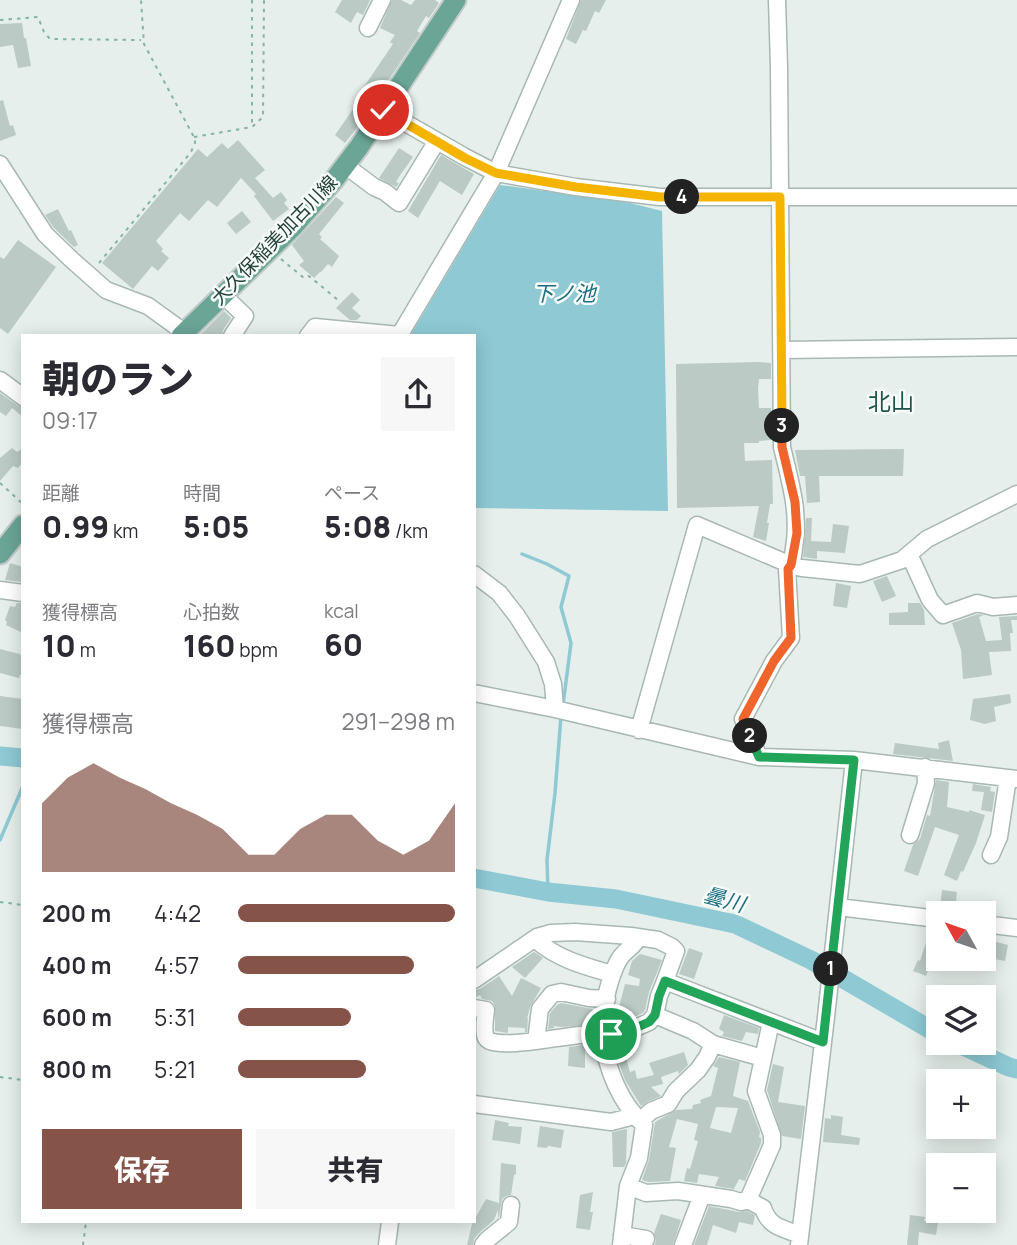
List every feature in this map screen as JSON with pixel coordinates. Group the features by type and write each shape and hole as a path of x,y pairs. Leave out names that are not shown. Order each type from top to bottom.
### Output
{"main road":[{"name":"大久保稲美加古川線","path":"182,334 293,227 345,166 456,0"},
{"path":"0,554 21,528"}],"street":[{"path":"368,28 382,0"},
{"path":"400,334 496,173 571,0"},
{"path":"759,757 743,719 774,661 791,638 788,569 797,533 795,502 782,447 777,0"},
{"path":"383,110 496,173 576,187 660,197 1017,197"},
{"path":"345,166 399,203 437,141"},
{"path":"0,164 45,234 106,290 148,306 182,334"},
{"path":"223,295 245,316 233,334"},
{"path":"310,334 315,327 380,334"},
{"path":"781,350 1017,347"},
{"path":"0,380 21,396"},
{"path":"639,730 696,525 791,565 860,575 902,560 926,539 1016,496"},
{"path":"909,554 930,600 943,615 977,603 993,607 1017,605"},
{"path":"476,576 499,593 517,616 546,662 562,711"},
{"path":"0,590 21,593"},
{"path":"476,692 759,757 846,760 1012,778 999,837 991,855"},
{"path":"628,1186 646,1193 678,1191 741,1202 748,1200 763,1208 767,1219 799,1240 838,907 846,760"},
{"path":"910,835 926,783 925,767"},
{"path":"838,907 926,918"},
{"path":"996,925 1017,928"},
{"path":"476,979 535,939 551,933 575,932 638,937 658,940 676,951 659,996 655,1015 640,1026 607,1035 583,1034 536,1041 496,1043 488,1041 485,1036 485,1010 476,1009"},
{"path":"638,937 636,944 620,958 612,974 607,1007 613,1016 640,1026"},
{"path":"535,939 563,958 612,974"},
{"path":"665,981 823,1042"},
{"path":"536,1041 540,1009 552,994 561,992 607,999"},
{"path":"655,1015 693,1031 713,1044 763,1058"},
{"path":"613,1016 605,1054 616,1084 644,1125 639,1158 628,1186 622,1240 646,1238"},
{"path":"748,1200 772,1145 772,1135 756,1091 771,1022"},
{"path":"476,1104 611,1122 637,1118 667,1104 676,1091 698,1070 713,1044"},
{"path":"683,1245 702,1195"},
{"path":"482,1245 509,1222 511,1205"},
{"path":"387,1245 390,1223"}],"path":[{"path":"89,275 195,144 143,40 141,0"},
{"path":"252,0 252,127"},
{"path":"193,137 252,127 263,117 264,0"},
{"path":"0,20 38,17 50,39 143,40"},
{"path":"269,250 304,278 309,276 338,300"},
{"path":"0,483 21,502"},
{"path":"0,902 21,905"},
{"path":"0,1077 21,1080"},
{"path":"83,1245 86,1223"}],"water":[{"name":"下ノ池","path":"500,185 622,201 662,211 668,511 476,508 476,334 411,334"}],"building":[{"path":"342,0 370,0 363,15 357,12 351,23 335,12"},
{"path":"392,0 401,0 411,5 415,0 435,0 439,3 429,18 426,16 417,31 420,33 369,109 359,102 356,120 360,124 345,143 335,135 393,44 390,42 395,35 380,28"},
{"path":"581,0 606,0 599,13 595,11 586,31 583,30 576,44 566,39"},
{"path":"22,23 31,66 18,68 13,45 0,47 0,24"},
{"path":"3,100 10,126 13,125 16,135 0,141 0,101"},
{"path":"238,140 265,170 255,178 273,198 281,192 289,209 273,221 254,196 256,194 241,178 217,207 208,200 189,221 180,213 156,241 163,249 161,251 169,258 158,271 152,266 133,289 102,263 198,149 207,157 222,143 228,149"},
{"path":"399,148 413,157 396,182 399,183 396,187 379,178"},
{"path":"441,155 474,174 462,195 440,181 418,218 408,211"},
{"path":"336,197 344,203 319,234 322,237 320,239 339,256 332,267 328,264 314,278 299,265 304,261 292,245"},
{"path":"58,209 78,245 74,247 53,227 45,215"},
{"path":"242,211 251,222 236,234 227,223"},
{"path":"18,240 56,267 8,334 0,328 0,257 4,259"},
{"path":"352,292 360,300 352,308 361,316 357,320 350,320 336,308"},
{"path":"224,311 231,318 222,334 201,334"},
{"path":"771,363 771,379 759,379 758,388 759,408 771,408 771,440 744,443 745,461 772,460 773,504 770,504 766,541 753,537 759,506 677,508 676,364"},
{"path":"0,393 21,406 21,415 12,408 6,416 0,412"},
{"path":"12,448 17,452 21,449 21,464 18,468 13,466 0,481 0,458"},
{"path":"904,449 903,476 819,476 820,502 807,503 805,476 800,476 795,450"},
{"path":"806,518 812,518 811,541 831,542 833,524 849,526 845,553 817,551 817,559 803,557"},
{"path":"10,563 21,566 21,582 5,580"},
{"path":"887,576 896,596 882,602 873,581"},
{"path":"836,583 851,586 847,608 833,606"},
{"path":"17,603 21,603 21,632 6,625 10,606 15,607"},
{"path":"908,603 920,603 924,610 925,625 889,625 889,613 908,612"},
{"path":"978,614 984,615 979,617 986,641 1002,640 999,617 1017,616 1017,620 1011,620 1011,651 989,652 992,675 963,679 961,650 952,623"},
{"path":"0,649 21,654 19,678 0,673"},
{"path":"1010,694 1011,703 994,707 996,721 985,724 970,720 973,699"},
{"path":"0,696 21,699 21,729 0,726"},
{"path":"949,740 953,761 893,754 895,743 939,749 938,743"},
{"path":"936,780 949,782 947,807 985,815 976,843 957,881 944,875 959,835 935,827 918,876 904,871 913,845 920,839 927,815 930,816"},
{"path":"973,784 991,787 990,791 995,792 992,812 981,810 984,792 972,791"},
{"path":"942,890 957,892 956,901 941,901"},
{"path":"926,942 926,976 913,971 918,960 920,961"},
{"path":"996,942 1008,945 1005,961 996,959"},
{"path":"689,948 703,953 694,979 679,974"},
{"path":"534,952 543,958 525,978 512,967"},
{"path":"640,954 662,960 645,1010 634,1017 632,1011 623,1014 619,1007 625,984 639,986 640,979 628,975 632,961"},
{"path":"499,976 512,996 521,978 541,988 530,1007 527,1032 525,1028 508,1027 508,1033 495,1031 495,1006 492,1001 482,999 480,995 476,997 476,990"},
{"path":"561,1003 593,1009 591,1025 554,1026 548,1029 550,1013"},
{"path":"724,1015 759,1028 758,1034 746,1032 742,1041 722,1036 724,1032 719,1029"},
{"path":"622,1043 630,1072 635,1070 637,1079 654,1075 649,1063 684,1052 688,1065 679,1074 678,1071 661,1077 663,1084 651,1087 661,1096 641,1106 625,1080 617,1058 614,1046"},
{"path":"593,1046 585,1051 585,1068 568,1066 569,1047"},
{"path":"719,1057 740,1062 733,1096 748,1101 760,1132 761,1143 745,1181 739,1179 734,1189 715,1186 719,1177 699,1174 697,1183 684,1181 698,1141 694,1140 698,1124 677,1119 669,1147 676,1148 670,1181 642,1180 649,1160 655,1122 676,1110 692,1109 693,1105 701,1103 700,1100 711,1096 718,1068 713,1066","holes":["716,1107 738,1108 731,1133 710,1128"]},
{"path":"773,1064 784,1067 778,1102 805,1106 801,1139 782,1136 767,1090"},
{"path":"831,1115 843,1117 841,1135 860,1138 859,1145 823,1142 825,1118 831,1119"},
{"path":"495,1120 509,1123 508,1126 522,1127 520,1144 492,1140"},
{"path":"540,1126 564,1130 561,1148 537,1147"},
{"path":"627,1129 626,1163 624,1167 613,1167 612,1132"},
{"path":"501,1163 516,1165 511,1195 502,1199 499,1217 498,1210 494,1220 474,1239 473,1245 467,1245 472,1224 476,1223 476,1217 486,1199 499,1203"},
{"path":"593,1192 590,1230 576,1228 580,1195"},
{"path":"709,1206 747,1211 755,1215 753,1225 739,1222 736,1233 713,1225 707,1245 694,1245"},
{"path":"661,1214 681,1220 673,1245 655,1245 654,1233"},
{"path":"910,1215 925,1217 926,1223 938,1223 936,1235 919,1232 918,1245 907,1245"}],"waterway":[{"path":"522,554 569,576 561,607 571,643 563,705"},
{"path":"548,892 547,860 561,716"},
{"name":"曇川","path":"0,756 21,758"},
{"path":"0,840 21,791"},
{"name":"曇川","path":"476,878 548,892 616,899 735,924 811,960 926,1027"},
{"name":"曇川","path":"983,1055 1017,1069"}],"district":[{"name":"北山","path":"891,402"}],"route":[{"path":"383,110 496,173 576,187 660,197 780,197 782,447 795,502 797,533 788,569 791,638 774,661 743,719 759,757 854,760 823,1042 665,981 655,1015 649,1022 611,1034"}]}
